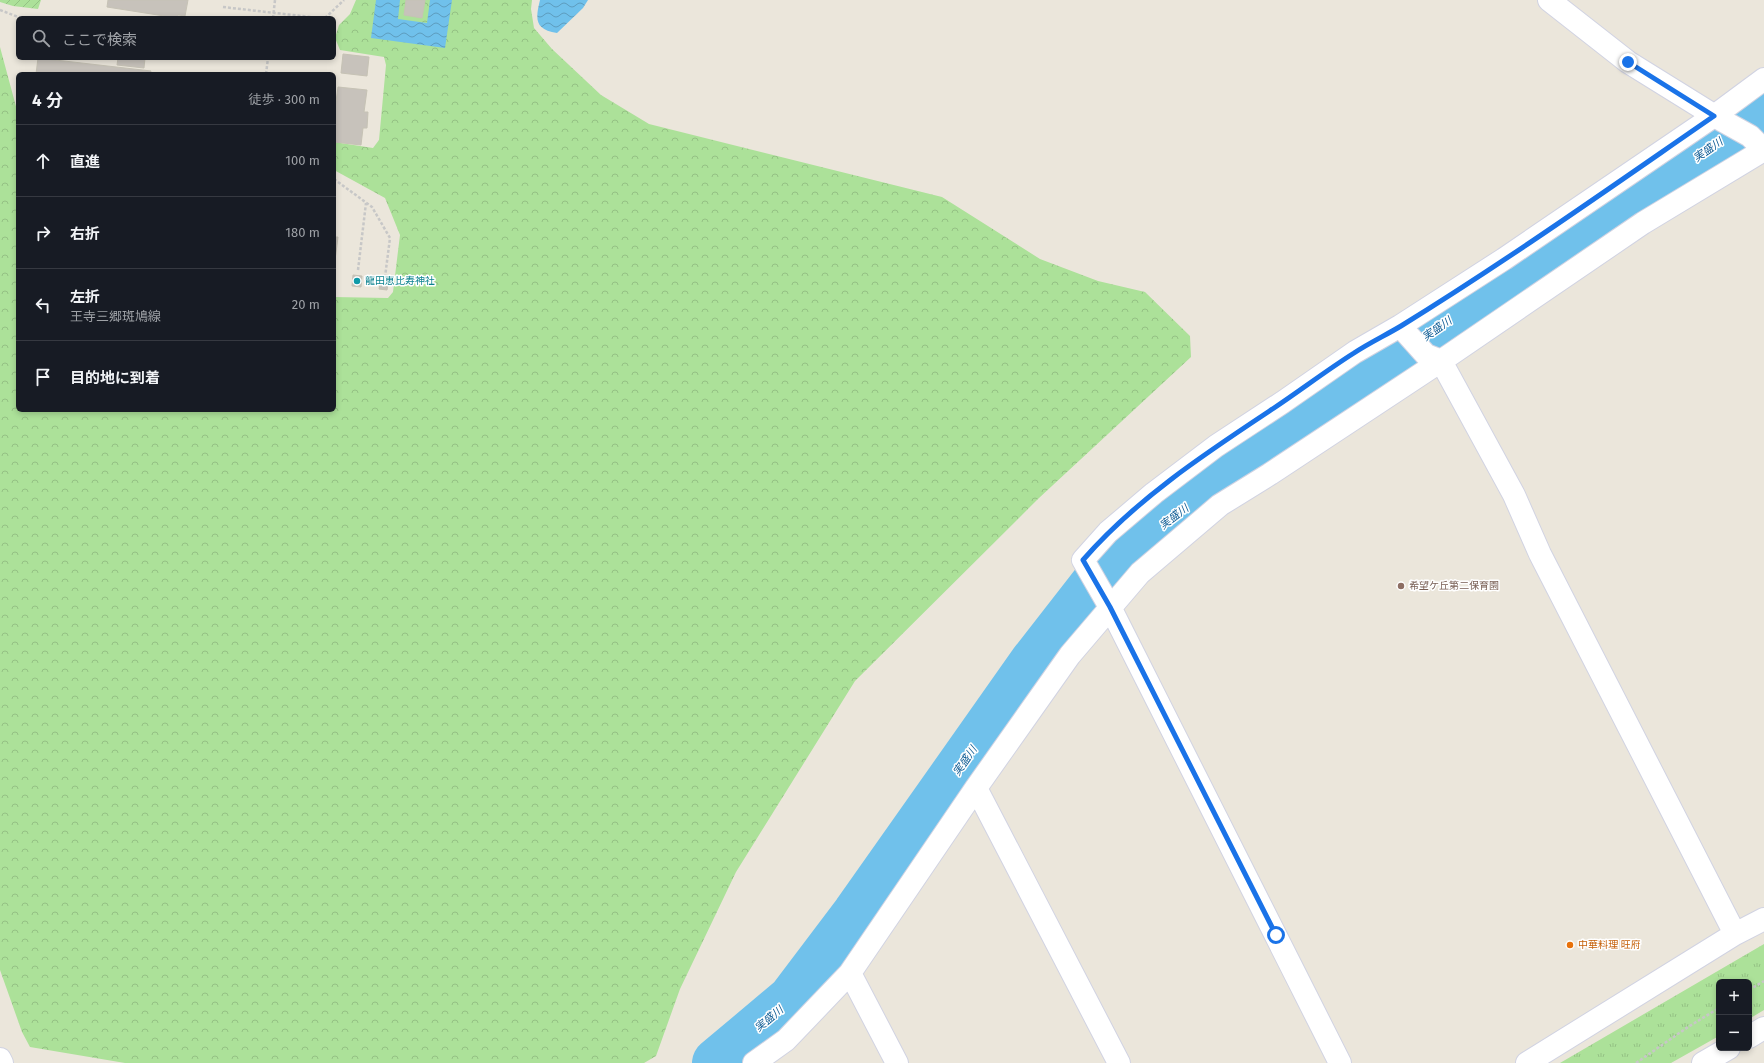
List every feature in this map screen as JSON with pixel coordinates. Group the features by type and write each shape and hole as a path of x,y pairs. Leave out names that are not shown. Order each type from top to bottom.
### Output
{"street":[{"path":"754,1063 786,1040 850,973 1106,601 1220,505 1270,474 1433,358 1643,223 1759,146 1628,62 1549,0"},
{"path":"1340,1063 1106,601 1083,560 1113,527 1154,493 1216,446 1284,402 1355,352 1400,326 1719,119 1764,79"},
{"path":"1400,326 1433,358 1514,495 1540,554 1735,934"},
{"path":"976,788 1119,1063"},
{"path":"1527,1063 1735,934 1764,919"},
{"path":"850,973 897,1063"},
{"path":"1752,1034 1764,1028"},
{"path":"1703,1063 1724,1051"},
{"path":"0,1059 2,1063"}],"path":[{"path":"273,16 276,0"},
{"path":"327,16 344,0"},
{"path":"223,7 304,16"},
{"path":"0,10 16,16"},
{"path":"266,72 268,60"},
{"path":"336,180 372,207 390,238 386,277"},
{"path":"358,270 366,203"},
{"path":"1752,988 1764,981"},
{"path":"1636,1063 1688,1027 1716,1010"}],"green space":[{"path":"0,0 41,0 38,9 13,6 0,2"},
{"path":"356,0 532,0 531,9 534,28 552,49 601,95 649,124 942,197 1040,259 1098,281 1145,292 1190,336 1191,357 1039,498 855,681 736,872 680,989 656,1056 644,1063 125,1063 30,1047 22,1032 0,970 0,47 16,107 16,412 336,412 336,297 388,298 393,292 400,235 385,198 336,171 336,142 373,148 379,140 386,65 384,57 340,50 336,40 336,35 339,25 350,14"},
{"path":"1764,944 1764,1010 1752,1017 1752,979 1716,979 1716,1038 1671,1063 1560,1063"}],"water":[{"path":"376,0 400,0 398,19 427,23 430,0 452,0 445,48 371,38"},
{"path":"540,0 588,0 583,8 557,33 544,29 538,22 537,13"}],"building":[{"path":"108,0 188,0 185,16 164,16 107,7"},
{"path":"406,0 425,0 422,18 404,15"},
{"path":"343,54 369,57 367,76 341,73"},
{"path":"38,60 55,60 151,71 151,72 36,72"},
{"path":"118,60 145,60 144,68 117,65"},
{"path":"338,87 367,90 364,112 368,112 367,128 363,128 361,145 336,142 336,102"},
{"path":"336,237 338,237 336,252"},
{"name":"龍田恵比寿神社","path":"353,275 362,276 361,287 352,286"},
{"path":"381,279 389,280 387,290 379,289"}],"waterway":[{"name":"実盛川","path":"717,1063 792,1000 857,914 1034,663 1112,563 1285,433 1467,310 1519,272 1689,164 1764,111"}],"place":[{"name":"龍田恵比寿神社","path":"357,281"},
{"name":"希望ケ丘第二保育園","path":"1401,586"},
{"name":"中華料理 旺府","path":"1570,945"}],"route":[{"path":"1276,935 1110,607 1083,560 1119,522 1154,493 1216,446 1284,402 1355,352 1400,326 1504,259 1714,116 1628,62"}]}
